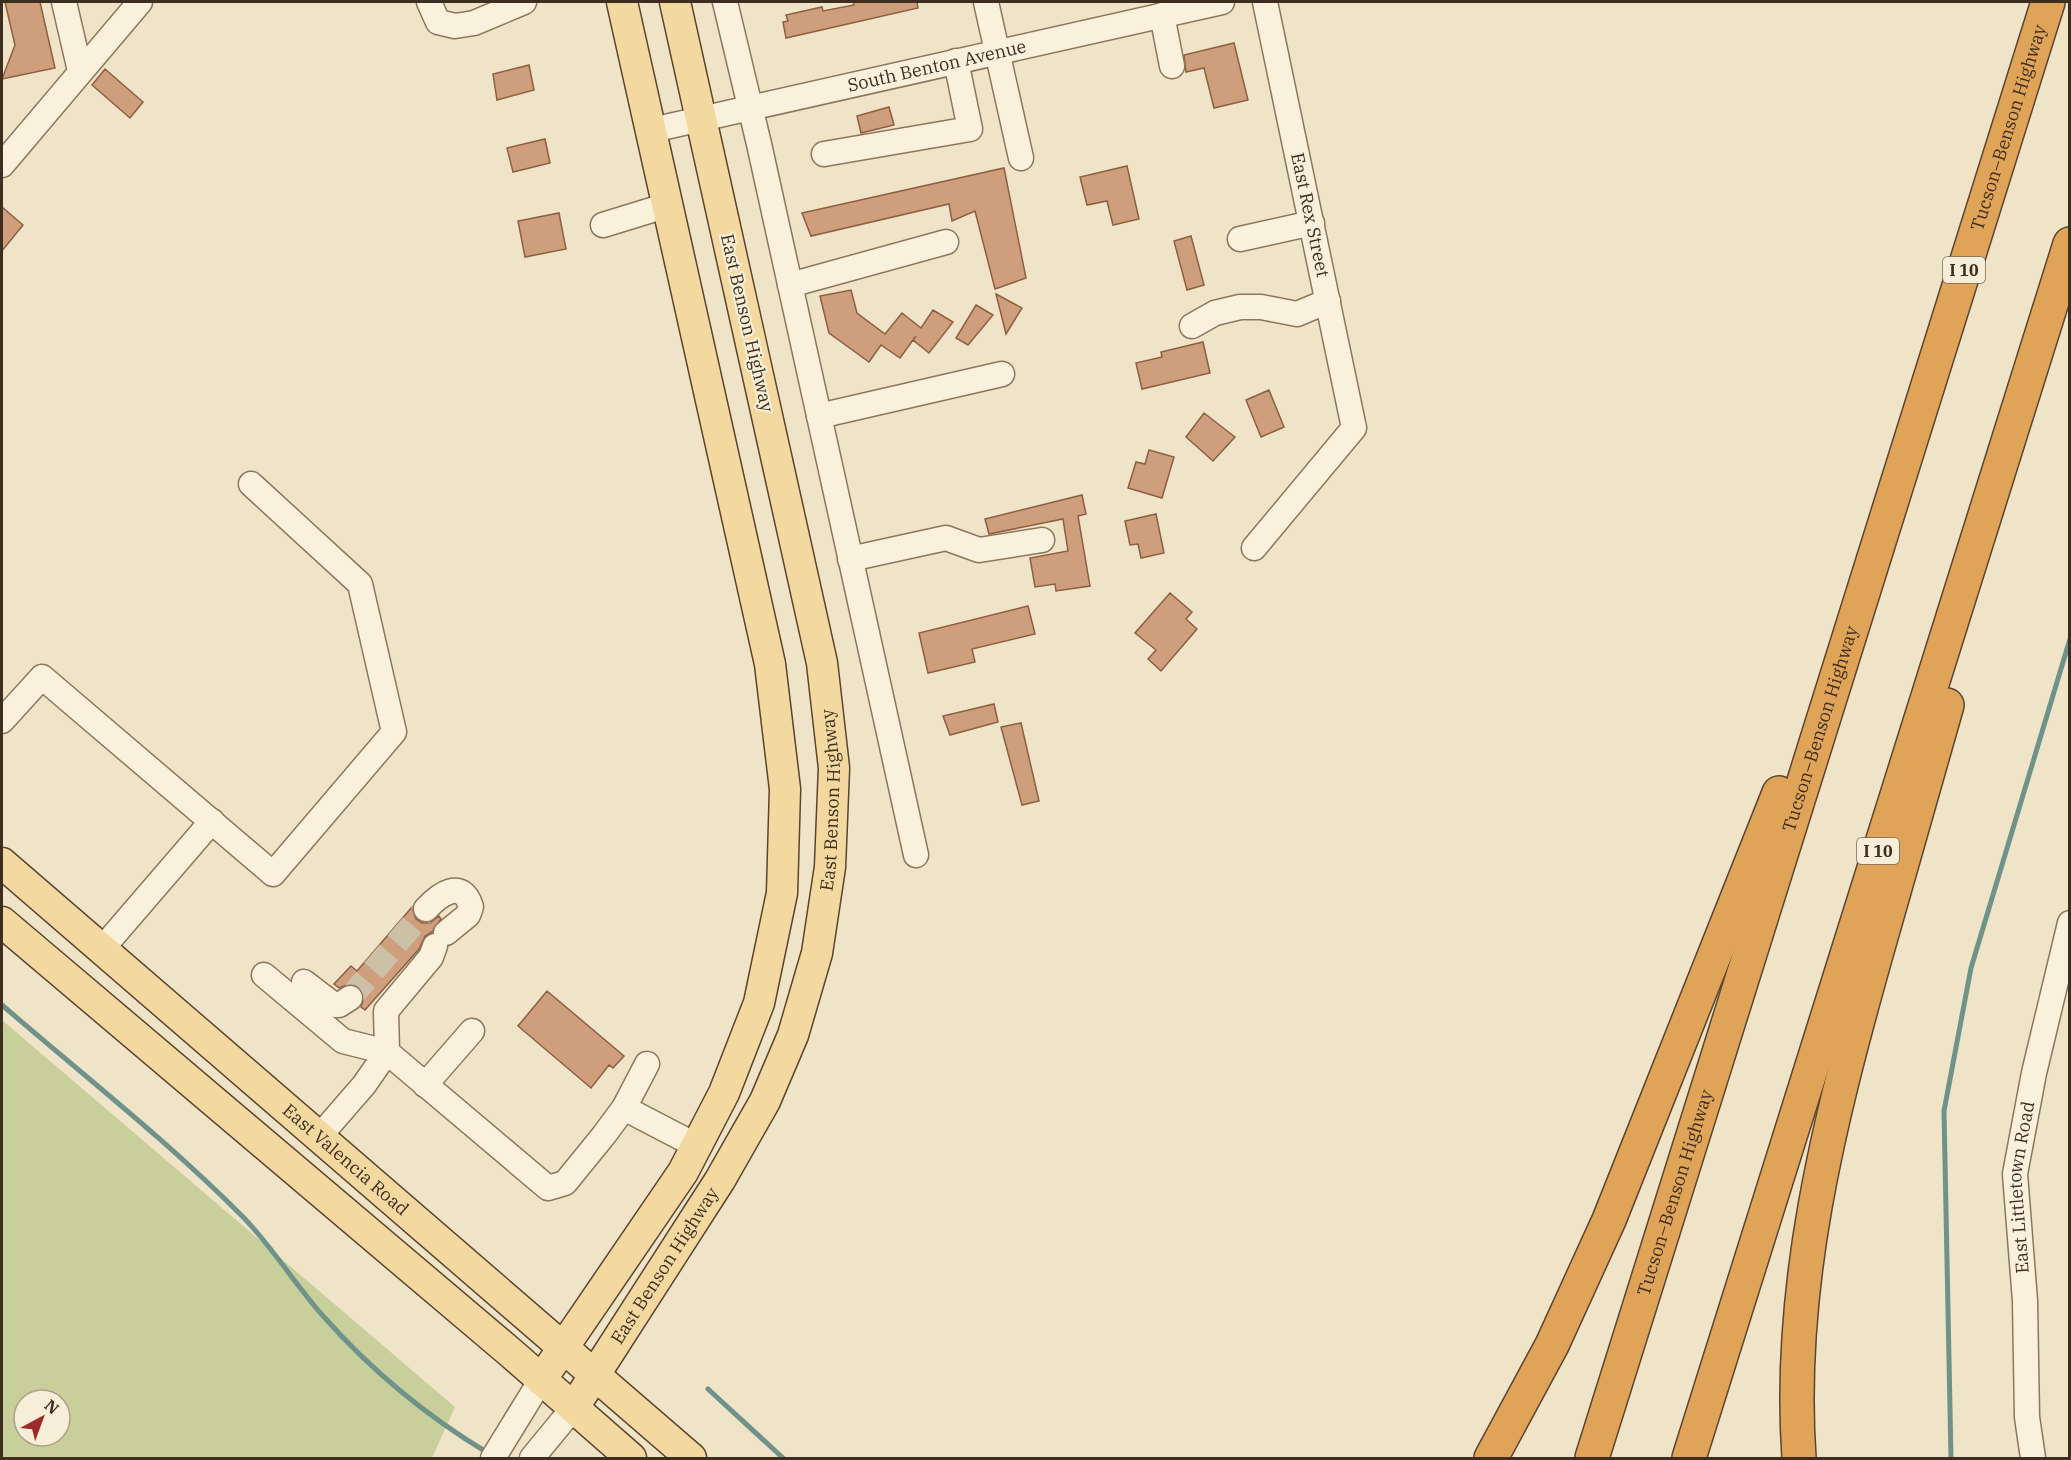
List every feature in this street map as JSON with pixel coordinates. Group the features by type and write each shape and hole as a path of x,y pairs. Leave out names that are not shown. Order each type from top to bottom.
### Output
{"highway":[{"name":"Tucson–Benson Highway","path":"1592,1458 2048,2"},
{"name":"I 10","path":"1689,1458 2070,244"},
{"path":"1799,1458 1800,1316 1810,1232 1832,1117 2070,268"},
{"path":"1491,1458 1552,1345 1609,1220 1880,538"}],"main road":[{"name":"East Benson Highway","path":"541,1380 683,1172 723,1094 759,1003 782,893 785,789 770,664 622,2"},
{"name":"East Benson Highway","path":"573,1407 596,1375 720,1180 765,1101 793,1035 818,953 830,867 834,768 822,663 675,2"},
{"name":"East Valencia Road","path":"2,863 691,1458"},
{"path":"2,922 631,1458"}],"street":[{"path":"64,2 81,71"},
{"path":"2,165 140,2"},
{"path":"429,2 438,22 455,26 474,22 524,2"},
{"path":"724,2 790,285 916,855"},
{"path":"986,2 1021,158"},
{"name":"South Benton Avenue","path":"652,130 1222,2"},
{"name":"East Rex Street","path":"1254,548 1354,428 1265,2"},
{"path":"1162,15 1172,66"},
{"path":"824,154 970,129 956,61"},
{"path":"603,225 668,205"},
{"path":"1240,239 1312,223"},
{"path":"790,285 945,242"},
{"path":"1192,326 1215,313 1240,307 1261,307 1297,314 1328,301"},
{"path":"819,416 1002,374"},
{"path":"2,721 42,677 273,874 394,732 360,584 251,484"},
{"path":"850,559 946,538 978,550 1042,540"},
{"path":"101,950 212,821"},
{"path":"318,1138 364,1085 387,1052 386,1011 468,915 469,902 456,891 441,894 426,909"},
{"name":"East Littletown Road","path":"2033,1458 2027,1417 2025,1301 2015,1174 2037,1062 2070,922"},
{"path":"264,975 343,1041 387,1052 548,1188 565,1183 624,1108 647,1064"},
{"path":"304,982 334,1005 339,1005 350,998"},
{"path":"425,1085 471,1030"},
{"path":"624,1108 697,1146"},
{"path":"499,1449 541,1380"},
{"path":"532,1458 573,1407"}],"green space":[{"path":"2,1020 455,1407 432,1458 2,1458"}],"building":[{"path":"5,2 40,2 55,68 2,79 15,45"},
{"path":"853,2 917,2 918,8 786,38 783,22 788,21 786,15 822,7 823,11 854,5"},
{"path":"1234,43 1248,100 1214,108 1204,68 1186,72 1184,55"},
{"path":"529,65 534,90 497,100 493,74"},
{"path":"105,69 143,102 130,118 92,85"},
{"path":"889,107 894,125 861,133 857,116"},
{"path":"545,139 550,163 513,172 507,148"},
{"path":"1127,166 1139,219 1113,225 1107,201 1087,205 1080,177"},
{"path":"1004,168 1026,278 995,289 975,211 952,221 949,204 811,236 802,213"},
{"path":"2,207 23,225 2,251"},
{"path":"559,213 566,249 525,257 518,221"},
{"path":"1191,236 1204,285 1187,290 1174,241"},
{"path":"851,290 857,313 885,334 902,313 921,328 933,310 953,322 929,353 913,340 900,358 881,345 869,362 829,333 820,296"},
{"path":"996,294 1022,308 1006,334"},
{"path":"976,305 993,315 968,345 956,338"},
{"path":"1203,342 1210,373 1142,389 1136,363 1162,357 1161,352"},
{"path":"1269,390 1284,427 1261,437 1246,400"},
{"path":"1204,413 1235,437 1213,461 1186,437"},
{"path":"1149,450 1174,457 1162,498 1128,488 1136,462 1145,464"},
{"path":"1082,495 1086,514 1078,516 1090,586 1056,591 1055,584 1035,587 1030,558 1068,551 1063,519 989,534 985,519"},
{"path":"1156,514 1164,553 1141,558 1138,544 1130,545 1125,521"},
{"path":"1170,593 1192,612 1186,619 1197,629 1161,671 1148,659 1156,650 1135,633"},
{"path":"1028,606 1035,634 972,649 975,662 928,673 919,633"},
{"path":"994,704 998,722 950,735 943,716"},
{"path":"1021,723 1039,801 1022,805 1001,727"},
{"path":"412,907 416,919 422,923 430,923 439,916 441,919 432,932 425,936 419,949 365,1010 361,1007 364,997 357,986 349,984 339,988 334,984 351,966 357,971"},
{"path":"547,991 624,1056 613,1068 609,1065 591,1088 518,1026"}],"waterway":[{"path":"1951,1458 1944,1111 1971,968 2070,639"},
{"path":"2,1005 156,1136 244,1218 324,1317 361,1356 422,1408 488,1453"},
{"path":"708,1389 783,1458"}],"tunnel":[{"path":"350,998 426,909"}]}
